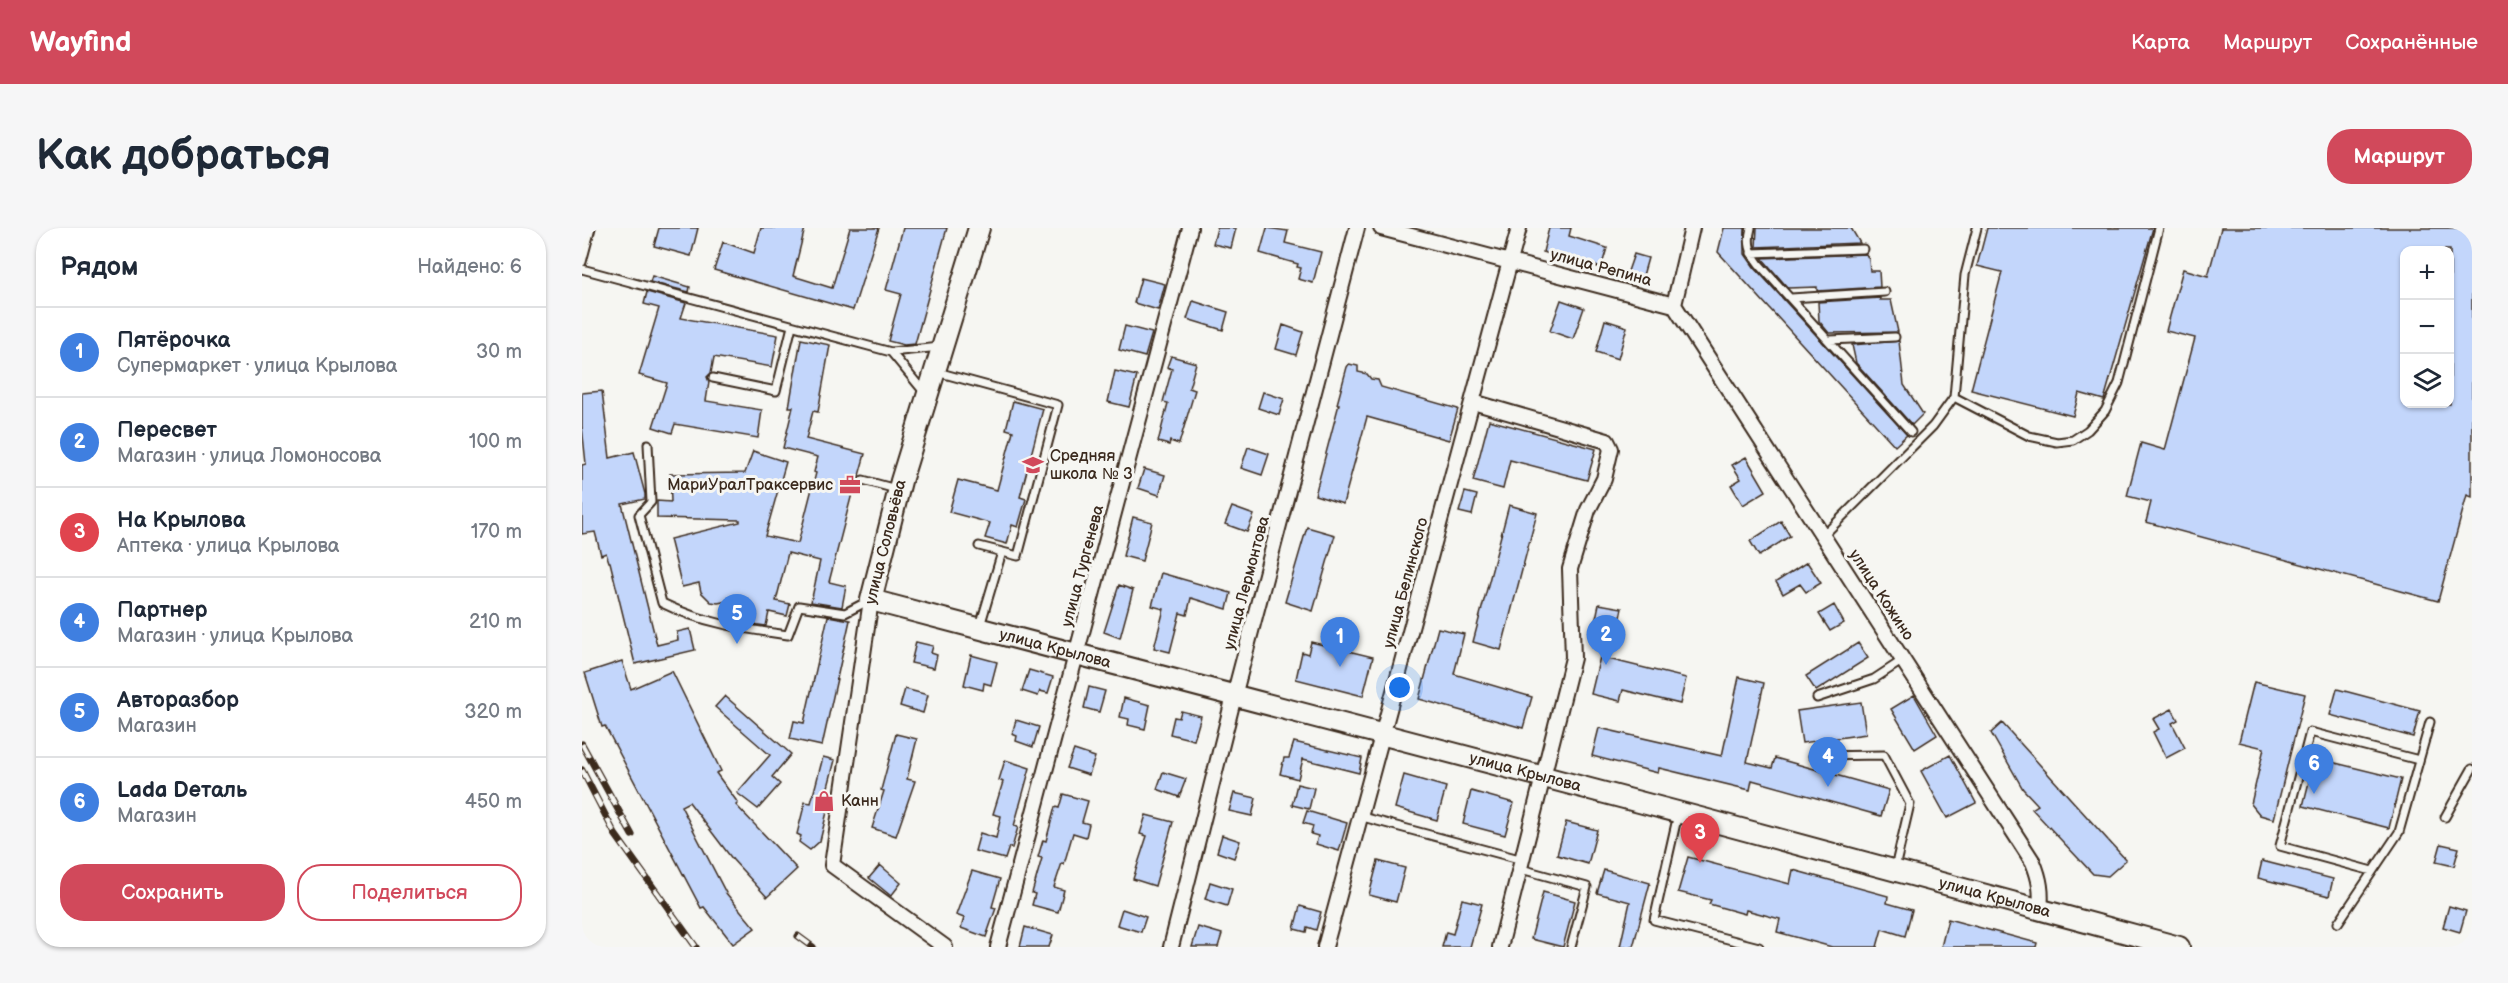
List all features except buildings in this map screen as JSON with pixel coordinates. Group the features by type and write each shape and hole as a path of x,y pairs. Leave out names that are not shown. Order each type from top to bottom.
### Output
{"main road":[{"name":"улица Соловьёва","path":"871,600 898,490 979,228"},
{"name":"улица Крылова","path":"871,600 1679,812 2040,910 2129,937 2179,947"}],"street":[{"name":"улица Тургенева","path":"998,947 1190,228"},
{"name":"улица Лермонтова","path":"1171,947 1234,696 1357,228"},
{"name":"улица Репина","path":"1381,228 1674,305"},
{"name":"улица Белинского","path":"1325,947 1519,228"},
{"path":"1674,305 1692,228"},
{"name":"улица Кожино","path":"1674,305 2033,861 2041,885 2040,910"},
{"path":"1473,402 1607,441 1611,450 1604,479 1588,510 1570,569 1573,658 1500,947"},
{"name":"улица Соловьёва","path":"871,600 832,865 945,947"}],"lane":[{"path":"582,262 591,228"},
{"path":"1751,228 1748,240 1751,253 1911,432"},
{"path":"1823,536 1933,426 1954,397 1965,275 1977,228"},
{"path":"1954,397 2029,436 2057,442 2073,440 2088,430 2105,411 2118,383 2159,228"},
{"path":"1751,253 1863,249"},
{"path":"582,269 891,352 942,347"},
{"path":"1791,298 1885,292"},
{"path":"713,378 776,391 792,326"},
{"path":"1830,340 1895,337"},
{"path":"891,352 927,396"},
{"path":"935,371 1058,405 1018,556 979,546"},
{"path":"648,444 651,502 639,515 662,603 686,615 727,626 788,635 799,606 845,613 871,600"},
{"path":"863,480 898,490"},
{"path":"979,628 1002,552"},
{"path":"1817,698 1874,679 1903,660"},
{"path":"2338,923 2399,831 2430,723"},
{"path":"2372,871 2280,846 2310,732 2419,760"},
{"path":"1813,756 1884,755 1910,804 1895,870"},
{"path":"2445,817 2472,769"},
{"path":"1679,812 1654,920 1759,947"},
{"path":"1359,816 1587,886 1571,947"}],"railway":[{"path":"582,744 632,835"},
{"path":"582,770 615,834 696,947"},
{"path":"798,936 813,947"}],"place":[{"name":"Средняя школа № 3","path":"1033,465"},
{"name":"МариУралТраксервис","path":"850,485"},
{"name":"Авторазбор","path":"737,644"},
{"name":"Пересвет","path":"1606,665"},
{"name":"Пятёрочка","path":"1340,667"},
{"name":"Партнер","path":"1828,787"},
{"name":"Lada Dеталь","path":"2314,794"},
{"name":"Канн","path":"824,801"},
{"name":"На Крылова","path":"1700,863"}]}
